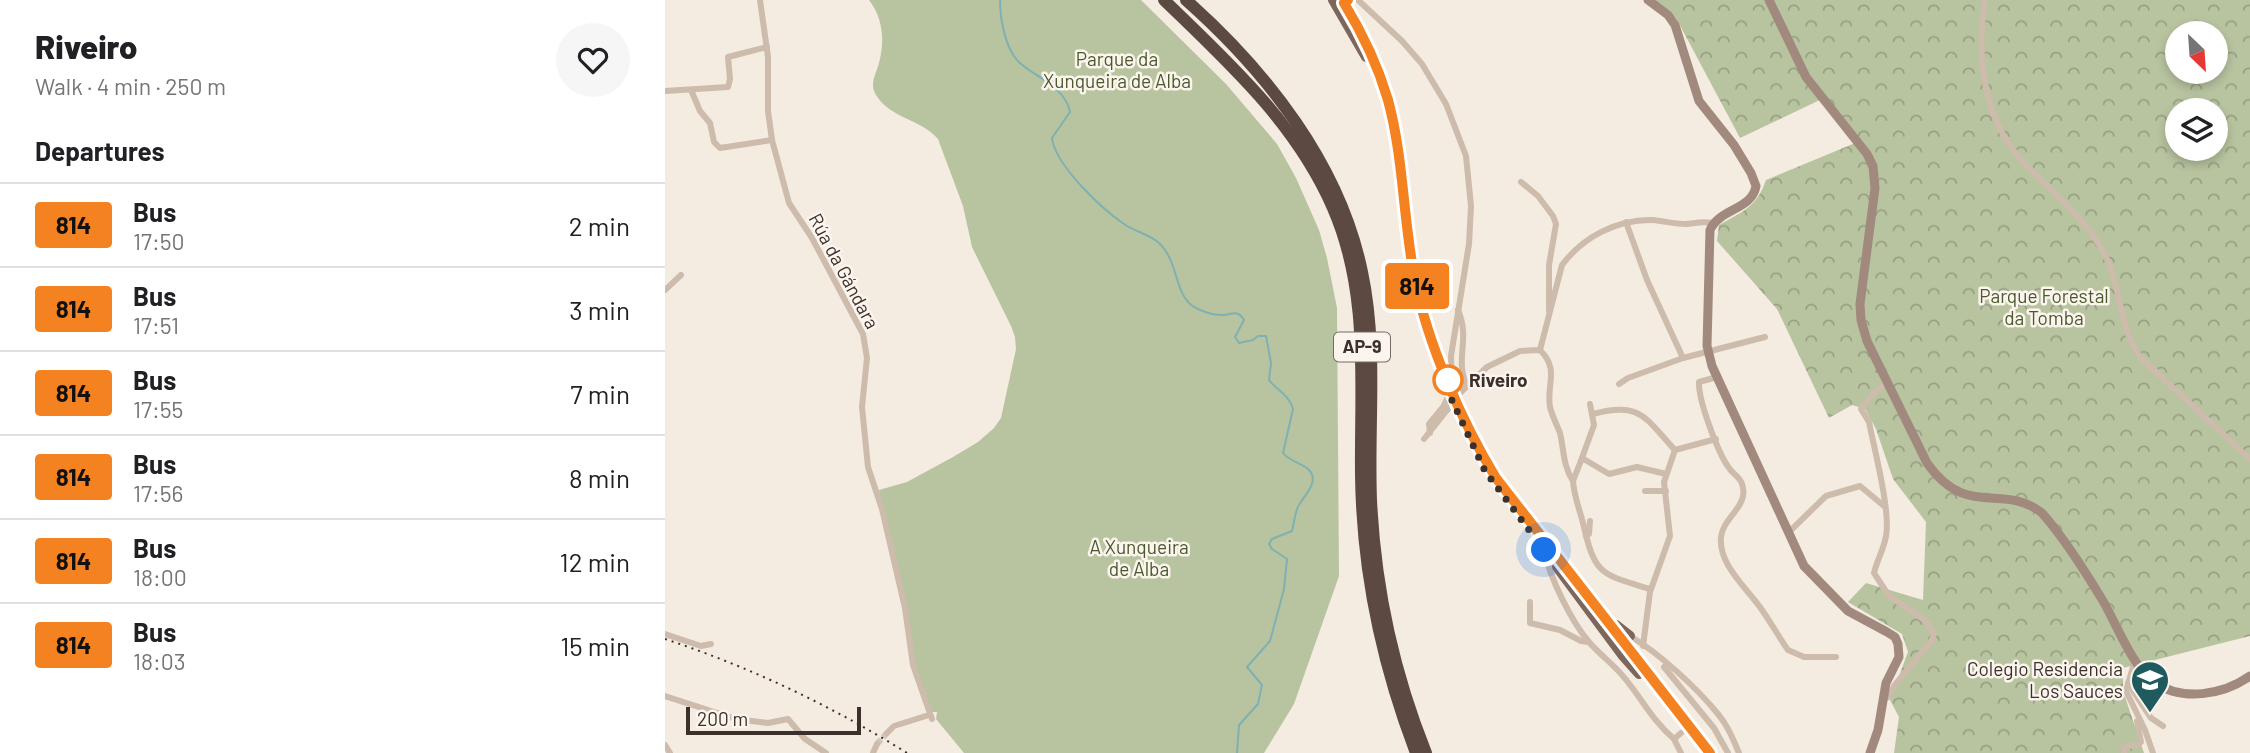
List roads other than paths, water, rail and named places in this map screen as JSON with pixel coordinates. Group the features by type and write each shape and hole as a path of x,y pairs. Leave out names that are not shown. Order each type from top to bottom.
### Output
{"highway":[{"name":"AP-9","path":"1164,0 1238,72 1276,114 1308,159 1343,234 1356,283 1361,324 1361,475 1371,585 1381,641 1416,753"},
{"name":"AP-9","path":"1186,0 1227,38 1283,105 1326,172 1351,231 1362,270 1370,328 1371,500 1380,585 1409,709 1426,753"}],"main road":[{"path":"1341,1 1348,25 1376,78 1385,107 1396,165 1409,272 1426,336 1457,391 1485,471 1623,656 1703,753"},
{"path":"1341,1 1370,51 1389,103 1419,297 1433,342 1457,391 1482,454 1496,478 1598,609 1626,639 1710,753"},
{"path":"1577,595 1606,627 1613,627"},
{"path":"1613,627 1613,635 1642,677"}],"street":[{"name":"Rúa da Gándara","path":"760,0 767,47 768,111 772,140 793,210 812,238 863,334 867,358 863,383 863,417 868,467 882,509 905,608 913,665 930,717 894,726 887,733"},
{"path":"1358,0 1402,41 1422,64 1446,104 1466,156 1471,206 1469,244 1451,356 1457,391"},
{"path":"1648,0 1668,15 1675,25 1699,101 1734,145 1755,180 1755,190 1750,200 1713,223 1709,240 1707,346 1717,377 1804,566 1848,611 1897,640 1899,657 1886,683 1878,730 1870,753"},
{"path":"1769,0 1806,77 1867,154 1873,166 1875,188 1860,304 1861,320 1867,341 1927,463 1945,484 1960,493 2032,504 2042,513 2090,580 2138,664 2154,682 2180,693 2213,692 2229,688 2250,677"},
{"path":"1985,0 1981,29 1983,72 1993,114 2001,131 2013,151 2097,240 2113,274 2129,339 2141,358 2250,459"},
{"path":"665,91 727,87 730,79 729,57 767,47"},
{"path":"691,90 700,111 712,128 714,142 720,148 772,140"},
{"path":"1521,182 1538,196 1556,224 1549,265 1550,315"},
{"path":"1540,350 1562,265 1570,255 1611,226 1626,222 1653,220 1686,224 1705,221 1713,223"},
{"path":"1626,222 1647,281 1683,358"},
{"path":"665,290 681,275"},
{"path":"1424,439 1448,409 1457,391 1464,325 1458,309"},
{"path":"1619,384 1628,377 1683,358 1765,337"},
{"path":"1430,433 1429,424 1457,391 1487,367 1520,351 1540,350"},
{"path":"1540,350 1553,374 1550,405 1560,435 1565,463 1573,481 1574,499 1589,552 1601,570 1613,578 1650,590"},
{"path":"1717,377 1702,380 1698,386 1728,467 1740,480 1743,490 1739,509 1730,518 1721,535 1726,559 1789,650 1804,657 1836,657"},
{"path":"1883,698 1889,697 1893,686 1934,634 1926,621 1889,596 1874,573 1887,535 1869,422 1861,410 1887,382"},
{"path":"1573,481 1592,433 1593,414 1590,404"},
{"path":"1593,414 1606,410 1630,409 1651,423 1675,450"},
{"path":"1675,450 1716,439"},
{"path":"1643,646 1650,590 1670,536 1664,482 1675,450"},
{"path":"1582,458 1609,474 1643,467 1666,474"},
{"path":"1787,534 1833,492 1860,486 1884,506"},
{"path":"1645,491 1666,491"},
{"path":"1586,536 1590,521"},
{"path":"1544,550 1546,561 1565,602 1588,642 1614,666 1646,710 1674,739 1681,753"},
{"path":"1530,602 1530,623 1560,630 1588,642"},
{"path":"665,634 701,646 711,644"},
{"path":"1626,639 1643,646 1657,657 1717,713 1730,731 1739,753"},
{"path":"1657,657 1714,728 1728,753"},
{"path":"2125,753 2125,746 2138,745 2141,742 2126,691 2133,667 2138,664"},
{"path":"2127,681 2151,718 2162,726"},
{"path":"665,696 737,719 768,723 788,719 805,739 826,753"},
{"path":"2131,706 2145,730 2153,753"},
{"path":"1692,725 1704,716"},
{"path":"1674,739 1681,733"},
{"path":"873,753 877,744"},
{"path":"665,745 670,753"}],"waterway":[{"path":"1000,0 1004,33 1015,57 1056,89 1067,103 1070,112 1052,138 1061,161 1092,197 1115,217 1158,242 1169,257 1181,291 1190,304 1213,314 1239,314 1244,320 1235,337 1239,343 1266,336 1271,363 1269,380 1286,397 1293,409 1283,453 1307,468 1313,480 1298,508 1292,531 1272,539 1269,544 1287,559 1284,589 1270,641 1247,667 1262,685 1258,704 1239,725 1237,753"}],"tunnel":[{"path":"877,744 887,733"}],"railway":[{"path":"665,639 790,689 907,753"}],"place":[{"name":"Riveiro","path":"1448,380"},
{"name":"Colegio Residencia Los Sauces","path":"2150,714"}],"park label":[{"name":"Parque da Xunqueira de Alba","path":"1117,70"},
{"name":"Parque Forestal da Tomba","path":"2044,307"},
{"name":"A Xunqueira de Alba","path":"1139,558"}]}
